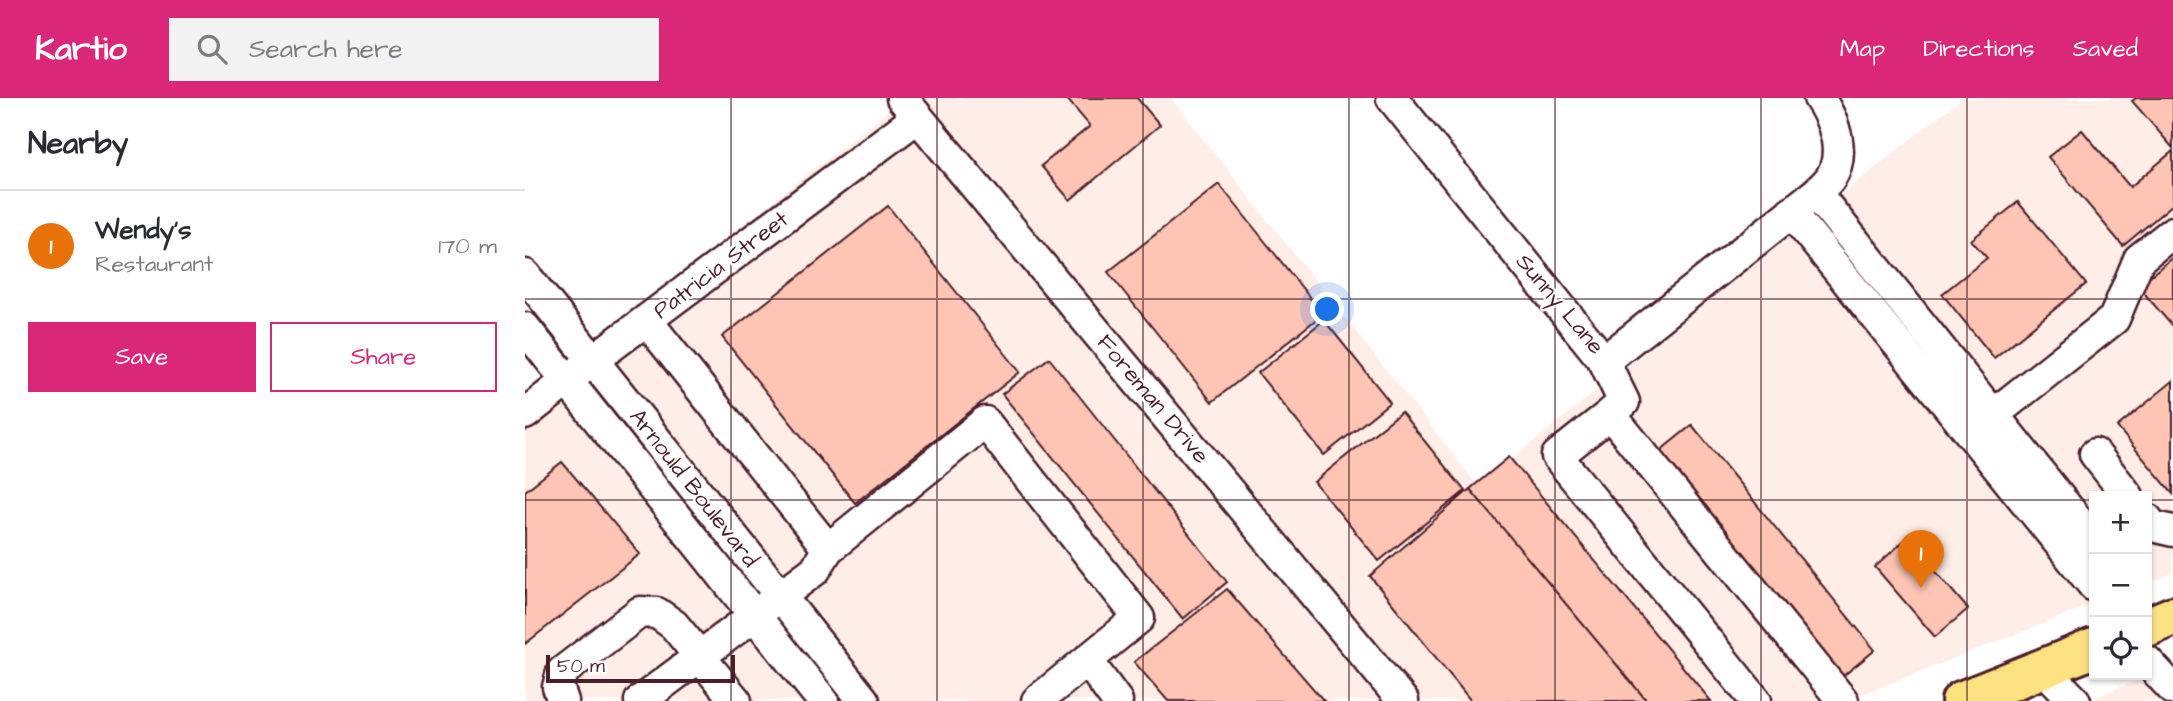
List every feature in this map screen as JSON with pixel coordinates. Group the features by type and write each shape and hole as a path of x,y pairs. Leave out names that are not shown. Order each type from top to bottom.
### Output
{"main road":[{"path":"1961,701 2089,650"}],"street":[{"name":"Sunny Lane","path":"1392,98 1604,361 1816,193 1830,179 1838,154 1833,124 1819,98"},
{"name":"Patricia Street","path":"525,414 647,321 910,108"},
{"name":"Foreman Drive","path":"910,108 1403,701"},
{"path":"1816,193 2089,535"},
{"path":"1791,212 2089,580"},
{"path":"1994,414 2114,319 2139,259 2173,232"},
{"name":"Arnould Boulevard","path":"525,275 864,701"},
{"path":"647,321 828,548"},
{"name":"Arnould Boulevard","path":"525,328 823,701"},
{"path":"1604,361 1624,402 1557,456 1756,701"},
{"path":"1946,402 1969,382"},
{"path":"1610,414 1843,701"},
{"path":"640,701 815,569 828,548 985,422 1139,618 1037,701"},
{"path":"2095,454 2125,491"},
{"path":"2152,526 2173,531"},
{"path":"562,701 558,687 562,671 640,612 657,613 674,625 736,701"},
{"path":"2152,631 2173,689"},
{"path":"1087,660 1117,701"},
{"path":"2043,668 2074,701"}],"shaded area":[{"path":"904,98 1171,98 1478,486 1962,98 2173,98 2173,573 2152,582 2152,491 2089,491 2089,606 1845,701 525,701 525,396"},
{"path":"2173,666 2173,701 2086,701 2138,680 2152,680 2152,674"}],"building":[{"path":"1066,98 1137,98 1160,125 1070,200 1041,166 1090,126"},
{"path":"2136,98 2173,98 2173,148 2132,101"},
{"path":"2082,130 2130,187 2173,151 2173,204 2123,246 2048,157"},
{"path":"1219,184 1323,314 1212,402 1108,272"},
{"path":"2018,202 2086,284 1994,358 1942,294 1987,258 1971,240"},
{"path":"888,206 1020,372 855,503 722,337"},
{"path":"2173,257 2173,327 2138,286"},
{"path":"1324,320 1390,402 1324,455 1258,373"},
{"path":"1049,358 1227,582 1183,619 1002,394"},
{"path":"2173,381 2173,494 2117,427"},
{"path":"1401,412 1465,491 1379,561 1314,482"},
{"path":"1692,425 1875,650 1838,680 1655,455"},
{"path":"1509,457 1711,701 1647,701 1470,489"},
{"path":"562,462 640,554 525,644 525,491"},
{"path":"1470,489 1647,701 1471,701 1370,576"},
{"path":"1907,538 1968,609 1935,637 1875,567"},
{"path":"1227,589 1324,701 1168,701 1134,662"}],"place":[{"name":"Wendy's","path":"1921,588"}]}
